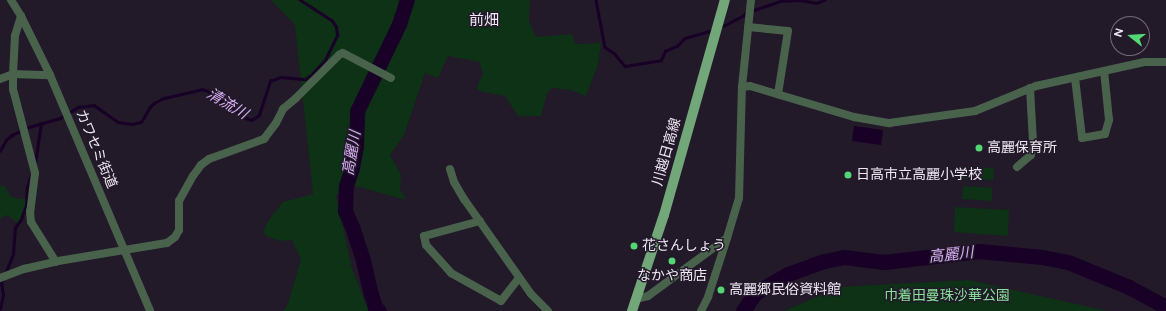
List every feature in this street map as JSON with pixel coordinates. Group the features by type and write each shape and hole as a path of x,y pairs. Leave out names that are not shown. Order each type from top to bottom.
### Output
{"main road":[{"name":"川越日高線","path":"632,311 664,215 725,0"}],"street":[{"name":"カワセミ街道","path":"11,0 21,16 50,75 150,311"},
{"path":"701,311 708,298 739,198 742,87 751,0"},
{"path":"21,16 15,36 13,89 35,173 30,211 31,222 56,262"},
{"path":"748,27 788,31 778,94"},
{"path":"0,278 24,269 56,262 167,243 172,240 179,230 179,201 201,165 209,159 264,139 276,124 282,109 296,98 339,55 343,54 391,78"},
{"path":"742,87 750,86 854,117 888,124 975,111 1030,88 1144,62 1166,62"},
{"path":"1075,78 1082,138 1105,134 1109,120 1104,71"},
{"path":"0,79 13,74 50,75"},
{"path":"1017,167 1030,155 1033,142 1030,88"},
{"path":"450,169 454,182 519,278 531,294 548,311"},
{"path":"480,221 424,236 426,245 451,273 501,301 519,278"},
{"path":"636,299 648,296 727,238"}],"green space":[{"path":"271,0 530,0 529,21 536,37 572,34 575,44 601,43 598,64 586,96 571,90 552,88 547,93 541,116 518,116 505,96 479,91 477,87 483,75 480,62 448,56 438,78 425,73 404,135 390,155 401,175 400,189 406,200 356,186 336,195 352,269 369,311 283,311 288,304 301,259 292,240 279,241 268,237 263,232 268,221 283,202 313,194 295,25"},
{"path":"964,167 994,168 993,180 964,179"},
{"path":"0,185 6,187 10,196 18,199 26,198 27,203 20,225 7,215 0,219"},
{"path":"963,186 992,188 992,201 962,199"},
{"path":"955,207 1009,210 1008,236 954,232"},
{"name":"巾着田曼珠沙華公園","path":"969,280 1107,311 784,311 839,287"}],"shaded area":[{"path":"854,126 883,130 881,145 852,141"}],"waterway":[{"name":"清流川","path":"0,151 6,140 12,135 29,127 60,118 78,107 94,105 118,122 132,124 141,122 154,103 164,98 202,89 208,91 221,102 230,106 246,118 252,120 259,115 270,81 281,77 305,79 311,75 325,60 337,35 336,27 332,21 300,0"},
{"name":"高麗川","path":"379,311 375,307 362,257 353,229 345,211 346,186 352,167 356,146 357,111 399,24 407,0"},
{"path":"596,0 605,47 614,53 625,66 661,60 665,51 677,46 685,38 710,31"},
{"path":"723,26 743,16 747,11 780,1 800,0 817,3 824,0"},
{"path":"35,164 41,123"},
{"path":"5,274 13,254 15,228 21,219 26,205 27,187 32,172"},
{"name":"高麗川","path":"743,311 755,293 788,274 824,261 844,257 884,262 979,251 1042,257 1068,262 1129,287 1166,307"},
{"path":"0,309 3,295 1,283 3,279"}],"place":[{"name":"高麗保育所","path":"979,148"},
{"name":"日高市立高麗小学校","path":"848,175"},
{"name":"花さんしょう","path":"634,246"},
{"name":"なかや商店","path":"672,261"},
{"name":"高麗郷民俗資料館","path":"721,290"}],"district":[{"name":"前畑","path":"484,21"}]}
